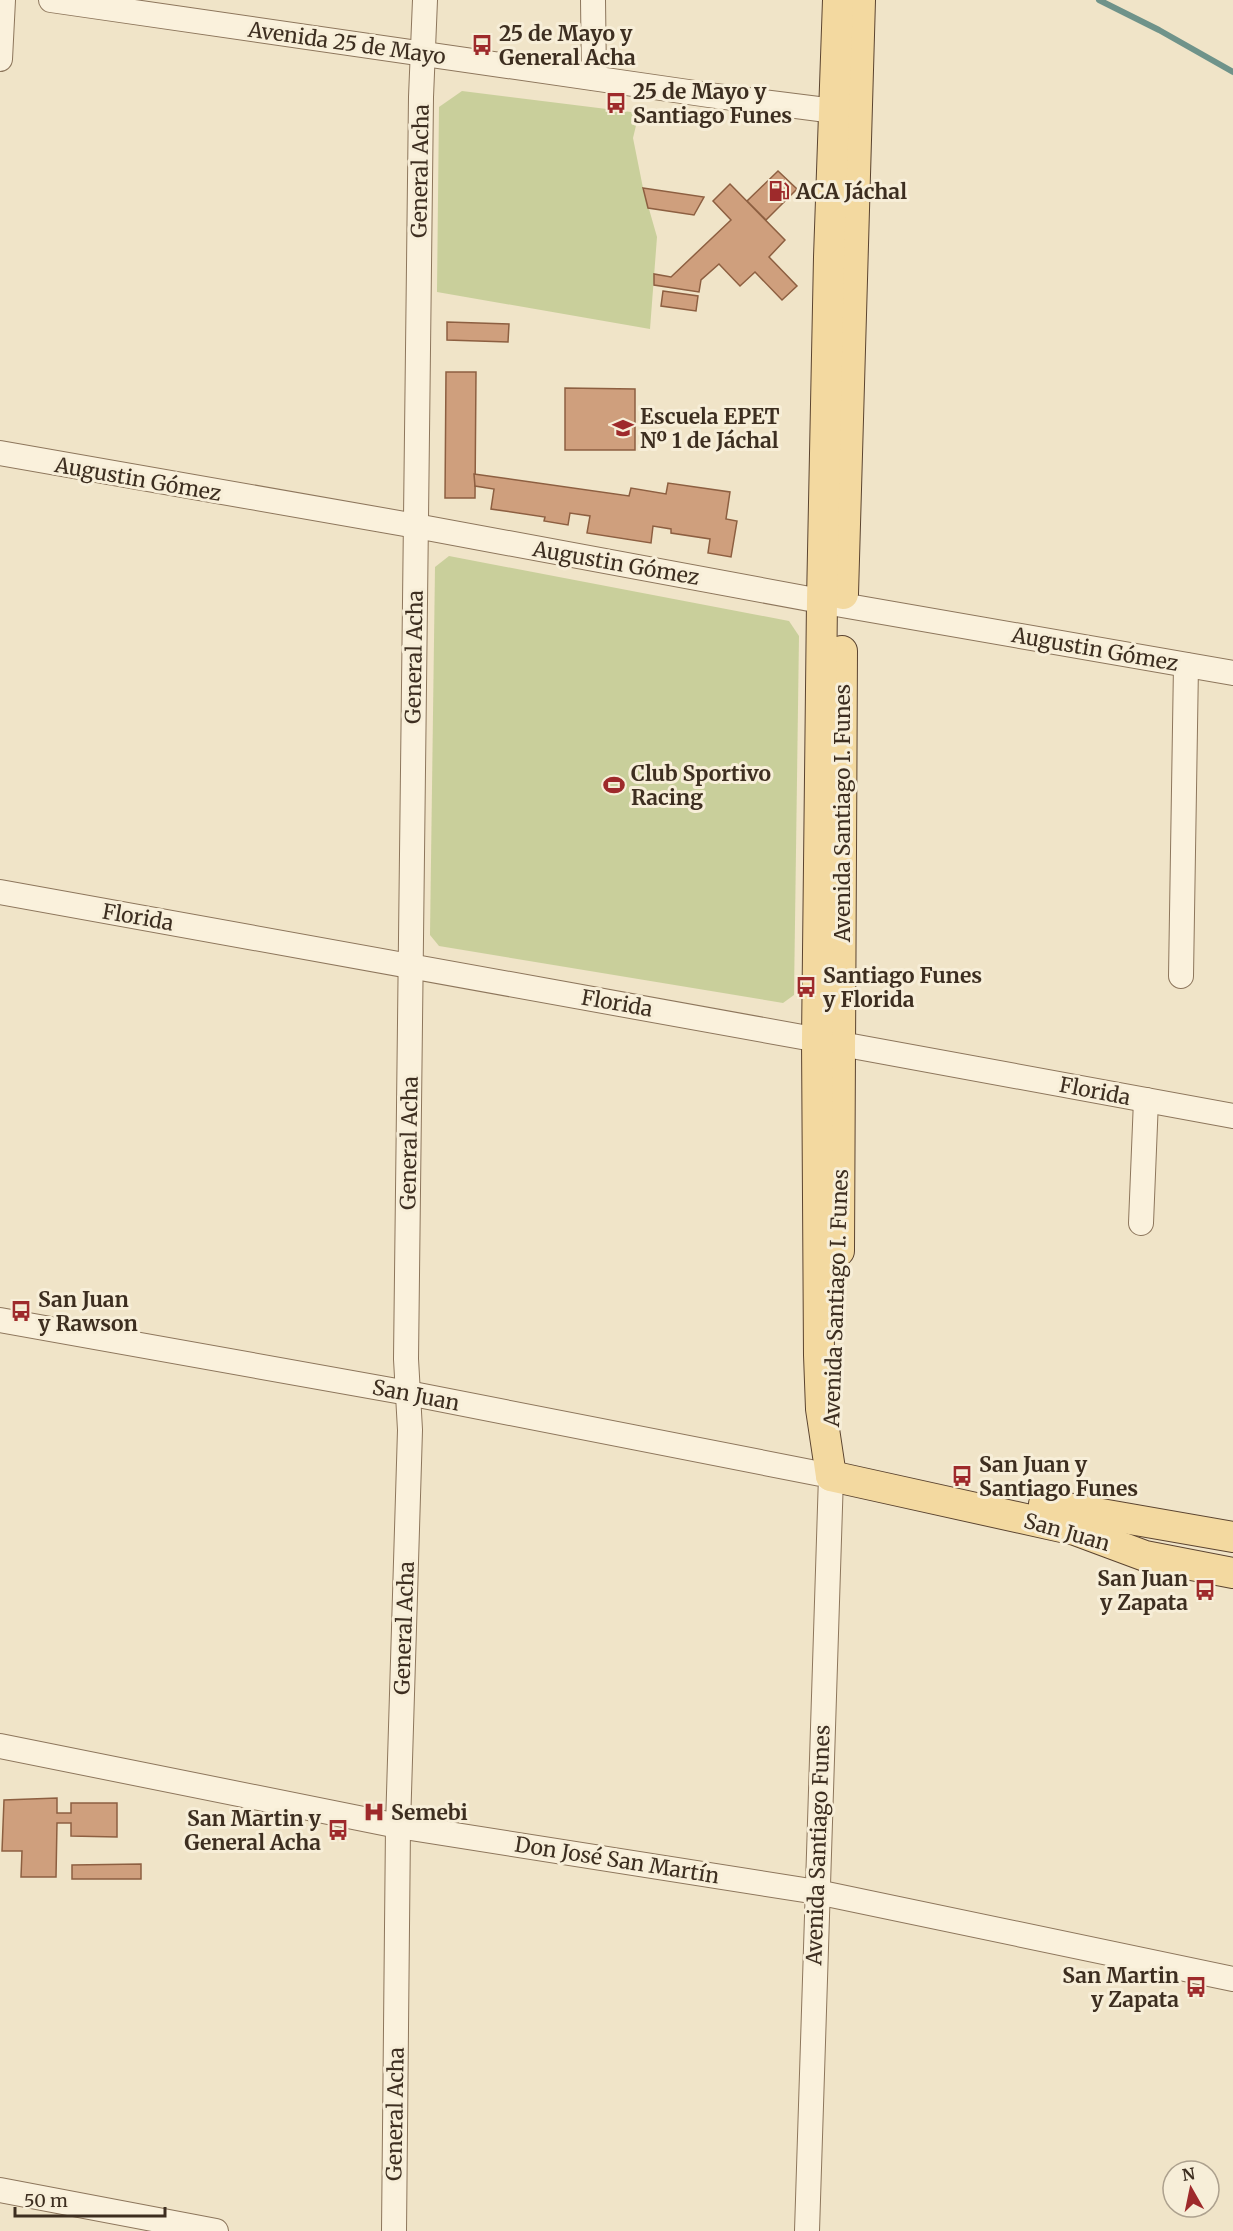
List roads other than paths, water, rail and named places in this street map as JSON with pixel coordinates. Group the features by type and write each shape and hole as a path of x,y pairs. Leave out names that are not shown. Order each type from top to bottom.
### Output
{"main road":[{"name":"Avenida Santiago I. Funes","path":"830,1468 821,1409 819,1355 829,1042 832,603 845,112 837,0"},
{"name":"Avenida Santiago I. Funes","path":"845,112 860,0"},
{"name":"San Juan","path":"830,1468 876,1474 1233,1538"},
{"name":"San Juan","path":"830,1468 1075,1530 1145,1556 1233,1573"}],"street":[{"path":"0,58 3,0"},
{"name":"Avenida 25 de Mayo","path":"51,0 845,112"},
{"name":"General Acha","path":"394,2231 398,1826 410,1430 406,1359 421,97 425,0"},
{"path":"593,0 594,78"},
{"name":"Augustin Gómez","path":"0,453 1233,673"},
{"path":"1181,976 1186,665"},
{"name":"Florida","path":"0,892 1233,1116"},
{"path":"1141,1223 1146,1100"},
{"name":"San Juan","path":"0,1320 830,1468"},
{"name":"Avenida Santiago Funes","path":"807,2231 830,1468"},
{"name":"Don José San Martín","path":"0,1746 398,1826 817,1892 1233,1979"},
{"path":"0,2190 216,2231"}],"waterway":[{"path":"1099,0 1159,30 1233,72"}],"place":[{"name":"25 de Mayo y General Acha","path":"482,45"},
{"name":"25 de Mayo y Santiago Funes","path":"616,103"},
{"name":"ACA Jáchal","path":"779,191"},
{"name":"Escuela EPET Nº 1 de Jáchal","path":"623,428"},
{"name":"Club Sportivo Racing","path":"614,785"},
{"name":"Santiago Funes y Florida","path":"806,987"},
{"name":"San Juan y Rawson","path":"21,1311"},
{"name":"San Juan y Santiago Funes","path":"962,1476"},
{"name":"San Juan y Zapata","path":"1205,1590"},
{"name":"Semebi","path":"374,1812"},
{"name":"San Martin y General Acha","path":"338,1830"},
{"name":"San Martin y Zapata","path":"1196,1987"}]}
